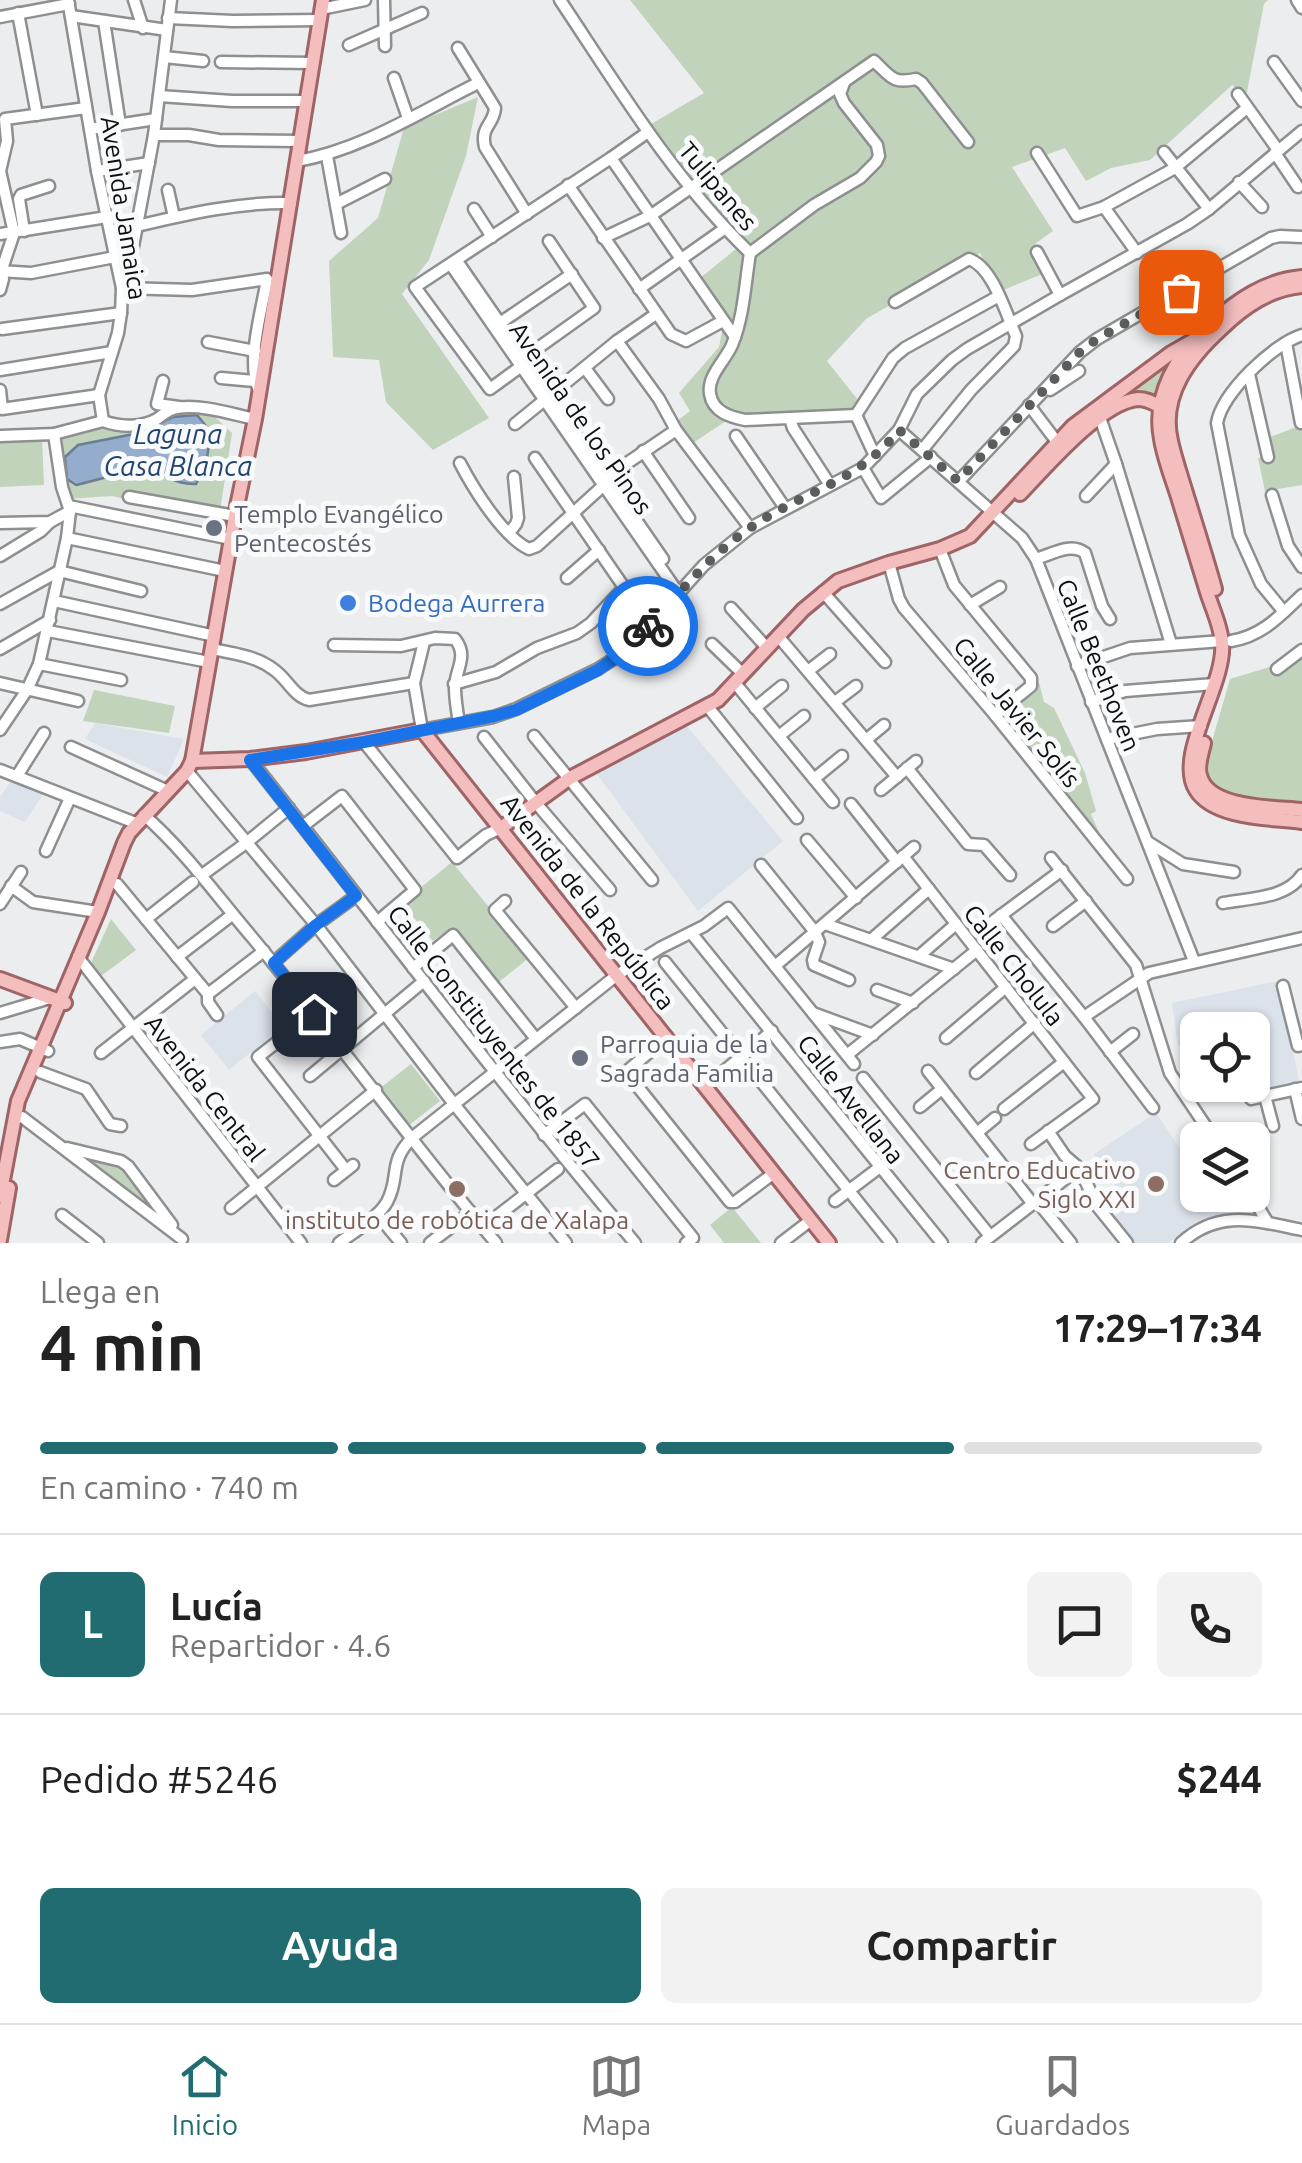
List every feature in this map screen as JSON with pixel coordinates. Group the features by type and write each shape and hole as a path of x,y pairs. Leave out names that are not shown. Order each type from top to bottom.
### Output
{"main road":[{"path":"81,961 129,833 189,766 234,516 256,418 257,388 322,10"},
{"path":"995,514 1057,442 1229,308 1274,282 1302,277"},
{"path":"1175,474 1169,410 1173,392 1190,361 1258,299 1302,286"},
{"path":"1192,340 1164,388 1160,439 1175,474 1230,652 1200,763 1200,776 1204,786 1230,802 1302,810"},
{"path":"502,828 570,778 708,707 823,592 849,576 940,550 970,536 1098,412 1144,399 1160,407"},
{"path":"1226,641 1200,726 1190,771 1192,782 1206,802 1228,812 1302,822"},
{"path":"189,766 250,760 422,730"},
{"name":"Avenida de la República","path":"422,730 829,1243"},
{"path":"0,1196 18,1116 59,1001 117,884 141,820"},
{"path":"0,979 59,1001"},
{"path":"1,1241 18,1116 40,1072 44,1050"}],"street":[{"path":"134,0 144,28"},
{"path":"172,0 154,135 122,288 192,290 267,278 255,351 257,388 220,378"},
{"path":"0,17 69,6 104,21 144,28 233,22 364,0"},
{"path":"384,0 385,46"},
{"name":"Tulipanes","path":"560,0 648,132 724,228 750,253 735,338 710,385 714,404 721,412 745,420 856,415"},
{"path":"1296,0 1302,8"},
{"name":"Avenida Jamaica","path":"69,6 122,288 122,314 98,395 103,421"},
{"path":"18,13 37,115"},
{"path":"349,45 422,13"},
{"path":"104,21 120,125"},
{"path":"458,48 495,108 482,137 485,146 527,214"},
{"path":"164,58 203,60"},
{"path":"603,238 650,216 874,61 894,81 916,79 968,142"},
{"path":"221,62 313,64"},
{"path":"1274,62 1302,101"},
{"path":"394,78 408,118"},
{"path":"750,253 860,178 876,162 876,145 840,94 845,81"},
{"path":"298,160 327,156 367,140 478,83"},
{"path":"1238,94 1298,187"},
{"path":"159,96 306,101"},
{"path":"19,232 2,196 5,119 86,108"},
{"path":"1036,153 1078,216 1104,207 1176,168 1248,108"},
{"path":"90,130 156,119"},
{"path":"424,642 414,683 422,730 516,710 598,670 650,624 704,565 750,528 863,468 899,430 927,382 967,349 1209,210 1302,131"},
{"path":"550,242 594,308 490,389 414,287 648,132"},
{"path":"154,135 300,141"},
{"path":"1164,152 1209,210"},
{"path":"327,156 341,234"},
{"path":"611,158 735,338"},
{"path":"98,172 149,163"},
{"path":"336,204 384,178"},
{"path":"1239,182 1262,208"},
{"path":"568,185 671,334 686,341 723,321"},
{"path":"0,290 1,270 19,232 18,199 49,186"},
{"path":"168,190 174,217"},
{"path":"137,226 261,202 291,203"},
{"path":"1104,207 1137,254"},
{"path":"474,209 492,236"},
{"path":"0,234 107,217"},
{"path":"639,289 724,228"},
{"path":"958,481 1080,352 1097,339 1271,238 1302,237"},
{"path":"1036,252 1060,295"},
{"path":"1,270 31,272 115,257"},
{"path":"863,468 882,498 927,453 970,390 1014,346 1016,336 981,264 969,259 895,302"},
{"name":"Avenida de los Pinos","path":"454,263 500,323 547,398 681,591"},
{"name":"Avenida de los Pinos","path":"454,263 524,362"},
{"path":"500,323 572,274"},
{"path":"876,456 856,415 893,358 904,348 999,296"},
{"path":"2,329 122,314"},
{"path":"515,424 656,314"},
{"path":"1284,612 1261,584 1239,535 1217,423 1224,403 1249,374 1267,356 1302,335"},
{"path":"617,341 676,430 750,528"},
{"path":"208,342 255,351"},
{"path":"1286,343 1301,423"},
{"path":"0,370 112,352"},
{"path":"584,368 608,399"},
{"path":"1042,392 1079,372"},
{"path":"1249,374 1268,457"},
{"path":"163,381 158,404 256,418"},
{"path":"0,390 2,408 98,395"},
{"path":"1029,405 1057,442"},
{"path":"0,436 54,434 103,421 146,424 180,407"},
{"path":"1098,412 1170,644"},
{"path":"790,418 830,485"},
{"path":"460,463 508,533 529,549 609,486 642,451 676,430"},
{"name":"Calle Beethoven","path":"899,430 1022,538 1036,559 1194,962"},
{"path":"0,730 39,664 67,538 70,509 62,488 54,434"},
{"path":"736,436 785,508"},
{"path":"642,451 690,518"},
{"path":"535,458 650,624"},
{"path":"1086,496 1116,464"},
{"path":"508,533 518,518 514,477"},
{"path":"1272,495 1288,546 1302,568"},
{"path":"129,497 234,516"},
{"path":"0,552 34,527 70,509 231,540"},
{"path":"0,523 50,522"},
{"path":"67,538 226,571"},
{"path":"1036,559 1074,547 1086,553 1102,606 1110,619"},
{"path":"567,578 598,550"},
{"path":"940,550 954,585 1031,678 1030,686 995,715"},
{"name":"Calle Javier Solís","path":"888,563 904,608 1127,879"},
{"path":"0,604 59,571 141,591"},
{"path":"454,684 496,672 538,648 577,633 592,623 624,588"},
{"path":"970,605 1000,588"},
{"path":"823,592 885,662"},
{"path":"1078,666 1130,648 1248,638 1258,634 1302,595"},
{"path":"54,602 248,657 272,668 299,697 309,700 414,683"},
{"path":"731,608 767,648"},
{"path":"0,649 49,626 212,649"},
{"path":"778,636 896,776"},
{"path":"334,645 401,646 435,638 455,639 462,651 454,684 459,722"},
{"path":"712,644 755,708 832,802"},
{"path":"1277,669 1302,650"},
{"path":"808,671 830,654"},
{"path":"39,664 120,680"},
{"path":"0,682 78,701"},
{"path":"1091,702 1125,691 1214,684"},
{"path":"755,708 782,686"},
{"path":"835,702 856,686"},
{"path":"708,707 798,818"},
{"path":"779,736 804,716"},
{"path":"866,740 884,725"},
{"path":"1108,740 1144,730 1200,726"},
{"path":"16,776 44,733"},
{"path":"534,736 652,880"},
{"path":"484,737 610,890"},
{"path":"364,742 457,858 486,835 502,828"},
{"path":"72,748 168,791"},
{"path":"814,779 842,756"},
{"name":"Calle Constituyentes de 1857","path":"250,760 544,1135 635,1243"},
{"path":"881,790 911,765 968,844 984,845 1010,875"},
{"path":"189,766 246,844 316,925 566,1243"},
{"path":"0,770 69,800 141,820 172,841 197,879 274,963 496,1243"},
{"path":"303,826 342,796 415,890 377,922"},
{"path":"46,851 69,800"},
{"name":"Calle Cholula","path":"852,804 929,889 1092,1099 1048,1132"},
{"path":"146,918 289,808"},
{"path":"807,840 856,898"},
{"path":"1148,842 1183,864 1234,872"},
{"path":"774,966 914,847"},
{"path":"1050,858 1136,964 1163,1057 1203,1122"},
{"path":"761,866 815,932 819,942 814,964 848,980"},
{"path":"988,925 1062,870"},
{"path":"0,904 21,872"},
{"path":"1224,903 1280,892 1302,875"},
{"path":"117,884 208,994 208,1002 217,1015"},
{"path":"11,886 33,902 98,912"},
{"path":"872,939 929,889"},
{"path":"274,963 356,896"},
{"path":"505,901 495,910 576,1008"},
{"path":"1053,926 1086,901"},
{"path":"339,1243 377,1214 389,1199 397,1158 412,1137 617,974 692,934 728,908 851,1060 872,1036 978,950"},
{"path":"1001,915 1153,1108"},
{"path":"177,957 228,918"},
{"path":"825,924 954,969"},
{"path":"919,956 956,924"},
{"name":"Calle Avellana","path":"692,934 942,1243"},
{"path":"414,968 454,935 536,1039"},
{"path":"1084,1017 1141,977 1302,938"},
{"path":"208,994 264,951"},
{"name":"Avenida Central","path":"81,961 300,1243"},
{"path":"665,962 892,1243"},
{"path":"101,1052 195,979"},
{"path":"310,1076 424,981"},
{"path":"1283,986 1298,1046 1302,1045"},
{"path":"946,1038 1006,988"},
{"path":"878,990 913,1002"},
{"path":"0,1013 59,1001"},
{"path":"1289,1004 1302,1002"},
{"path":"812,1012 872,1036"},
{"path":"314,1014 258,1058 318,1136 350,1167 334,1180"},
{"path":"976,1073 1034,1024"},
{"path":"706,1086 772,1031"},
{"path":"1110,1052 1133,1034"},
{"path":"667,1038 626,1072 730,1202 774,1173"},
{"path":"0,1042 20,1039 44,1050"},
{"path":"1004,1109 1064,1062"},
{"path":"928,1071 1071,1243"},
{"path":"40,1072 86,1089 110,1124 121,1126"},
{"path":"862,1078 989,1237 1005,1243"},
{"path":"920,1106 942,1089"},
{"path":"1270,1095 1298,1089 1302,1119"},
{"path":"231,1208 376,1090"},
{"path":"1267,1102 1273,1126"},
{"path":"544,1135 584,1104 693,1238 686,1243"},
{"path":"18,1116 184,1241"},
{"path":"978,1132 994,1118"},
{"path":"1031,1144 1048,1132 1079,1168 1098,1207 1127,1243"},
{"path":"62,1146 128,1166 184,1241"},
{"path":"834,1201 880,1168"},
{"path":"989,1237 1079,1168"},
{"path":"483,1227 558,1170"},
{"path":"430,1243 471,1212"},
{"path":"1261,1212 1268,1223"},
{"path":"377,1214 401,1243"},
{"path":"62,1215 98,1243"},
{"path":"1182,1243 1191,1234 1230,1219 1302,1230"},
{"path":"781,1243 811,1220"}],"shaded area":[{"path":"95,723 184,739 167,777 85,739"},
{"path":"684,723 783,841 698,911 594,770"},
{"path":"11,781 43,794 25,822 0,811 0,797"},
{"path":"1278,981 1300,1085 1270,1090 1270,1012 1180,1012 1180,1047 1172,1003"},
{"path":"255,991 283,1026 229,1070 201,1035"},
{"name":"Centro Educativo Siglo XXI","path":"1156,1113 1180,1149 1180,1212 1225,1213 1187,1228 1169,1243 1130,1243 1111,1219 1129,1206 1094,1154"}],"green space":[{"path":"630,0 1268,0 1264,4 1246,97 1232,85 1150,160 1111,168 1086,181 1065,148 1012,167 1053,231 1035,244 1052,270 1001,291 980,253 866,319 827,361 858,400 857,408 794,417 729,419 693,443 673,424 690,411 679,393 719,347 725,317 700,278 746,241 646,127 704,93"},
{"path":"478,97 466,156 429,260 402,294 489,418 433,450 386,402 379,360 333,357 329,261 378,218 404,128"},
{"path":"1179,351 1156,400 1136,392 1105,410"},
{"path":"178,410 215,417 232,433 220,511 163,507 112,496 67,499 60,439 97,424 118,431 139,427"},
{"path":"1302,425 1302,485 1265,491 1258,458 1272,456 1270,437"},
{"path":"42,439 44,485 0,487 0,442"},
{"path":"1302,642 1302,807 1256,803 1209,785 1208,755 1230,679 1273,666"},
{"path":"1039,682 1044,702 1054,708 1085,773 1096,811 1091,814 1107,851 1019,740 1037,722 1021,703"},
{"path":"94,690 175,706 169,733 83,721"},
{"path":"452,862 530,957 494,986 449,929 433,941 402,903"},
{"path":"111,919 136,950 101,976 90,965"},
{"path":"411,1064 440,1101 408,1126 379,1089"},
{"path":"82,1152 120,1163 162,1216 160,1219 80,1157"},
{"path":"732,1207 761,1243 724,1243 710,1225"}],"water":[{"name":"Laguna Casa Blanca","path":"197,415 211,432 206,464 196,484 149,472 76,485 67,479 65,457 78,445 139,433 173,417"}],"way so far":[{"path":"648,626 704,565 750,528 863,468 899,430 958,481 1080,352 1181,292"}],"place":[{"name":"Templo Evangélico Pentecostés","path":"214,528"},
{"name":"Bodega Aurrera","path":"348,603"},
{"name":"Parroquia de la Sagrada Familia","path":"580,1058"},
{"name":"Centro Educativo Siglo XXI","path":"1156,1184"},
{"name":"instituto de robótica de Xalapa","path":"457,1189"}],"route":[{"path":"314,1014 274,963 356,896 250,760 364,742 516,710 598,670 648,626"}]}
